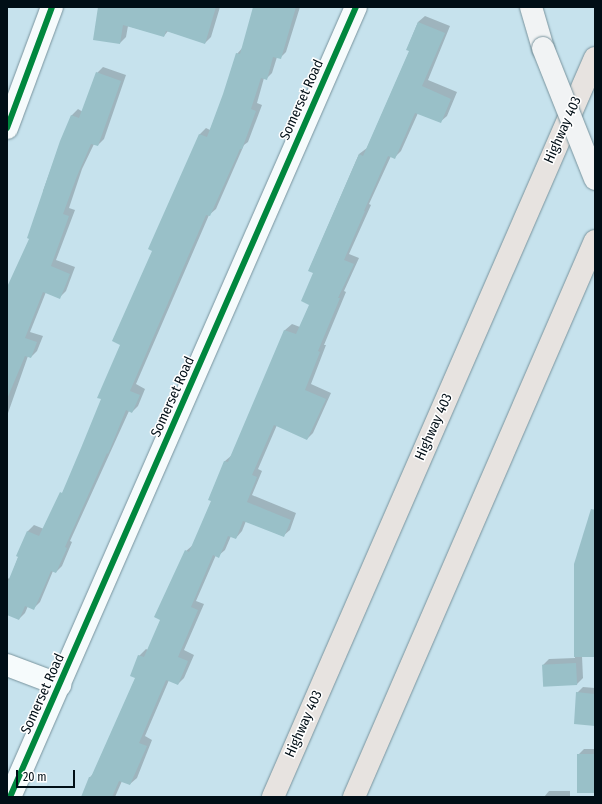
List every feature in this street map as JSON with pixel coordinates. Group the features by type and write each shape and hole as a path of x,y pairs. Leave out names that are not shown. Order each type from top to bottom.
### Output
{"highway":[{"name":"Highway 403","path":"273,797 595,58"},
{"path":"354,797 595,241"}],"main road":[{"path":"531,7 543,48 595,179"}],"street":[{"path":"7,128 52,7"},
{"name":"Somerset Road","path":"10,797 356,7"},
{"path":"7,665 60,685"}],"building":[{"path":"98,7 216,7 205,44 166,31 164,37 123,25 120,44 93,40"},
{"path":"253,7 296,7 281,59 273,57 267,80 261,78 251,109 256,111 242,149 240,149 210,216 206,215 130,391 140,395 132,413 126,410 108,454 107,453 65,547 67,548 56,573 51,571 34,610 25,606 19,620 7,615 7,584 18,557 16,556 27,531 39,536 60,492 62,493 101,399 97,398 120,345 112,341 152,251 148,249 199,134 207,137 236,53 240,54"},
{"path":"418,22 445,33 422,86 451,99 441,123 415,113 395,159 388,156 364,211 344,260 354,264 338,298 340,298 318,351 320,352 305,390 326,399 307,440 274,425 252,475 257,477 247,502 291,520 284,537 243,521 236,539 228,536 219,558 213,555 191,607 198,610 178,657 188,661 178,685 166,680 139,743 147,746 130,785 119,781 112,797 81,797 135,678 130,676 138,655 144,657 160,620 154,617 185,550 189,552 211,501 208,500 224,461 228,462 284,330 296,334 309,305 301,301 313,273 308,271 359,154 363,156 409,51 406,50"},
{"path":"96,72 121,81 98,146 91,144 63,214 69,216 51,266 70,274 60,299 43,292 25,338 37,342 31,358 25,356 7,399 7,287 29,239 27,238 60,141 71,115 79,118"},
{"path":"591,509 595,510 595,657 574,657 574,564"},
{"path":"576,663 577,685 543,687 542,665"},
{"path":"576,692 595,694 595,726 574,724"},
{"path":"577,754 595,754 595,793 577,793"}],"cycle path":[{"path":"7,128 52,7"},
{"path":"10,797 356,7"}]}
